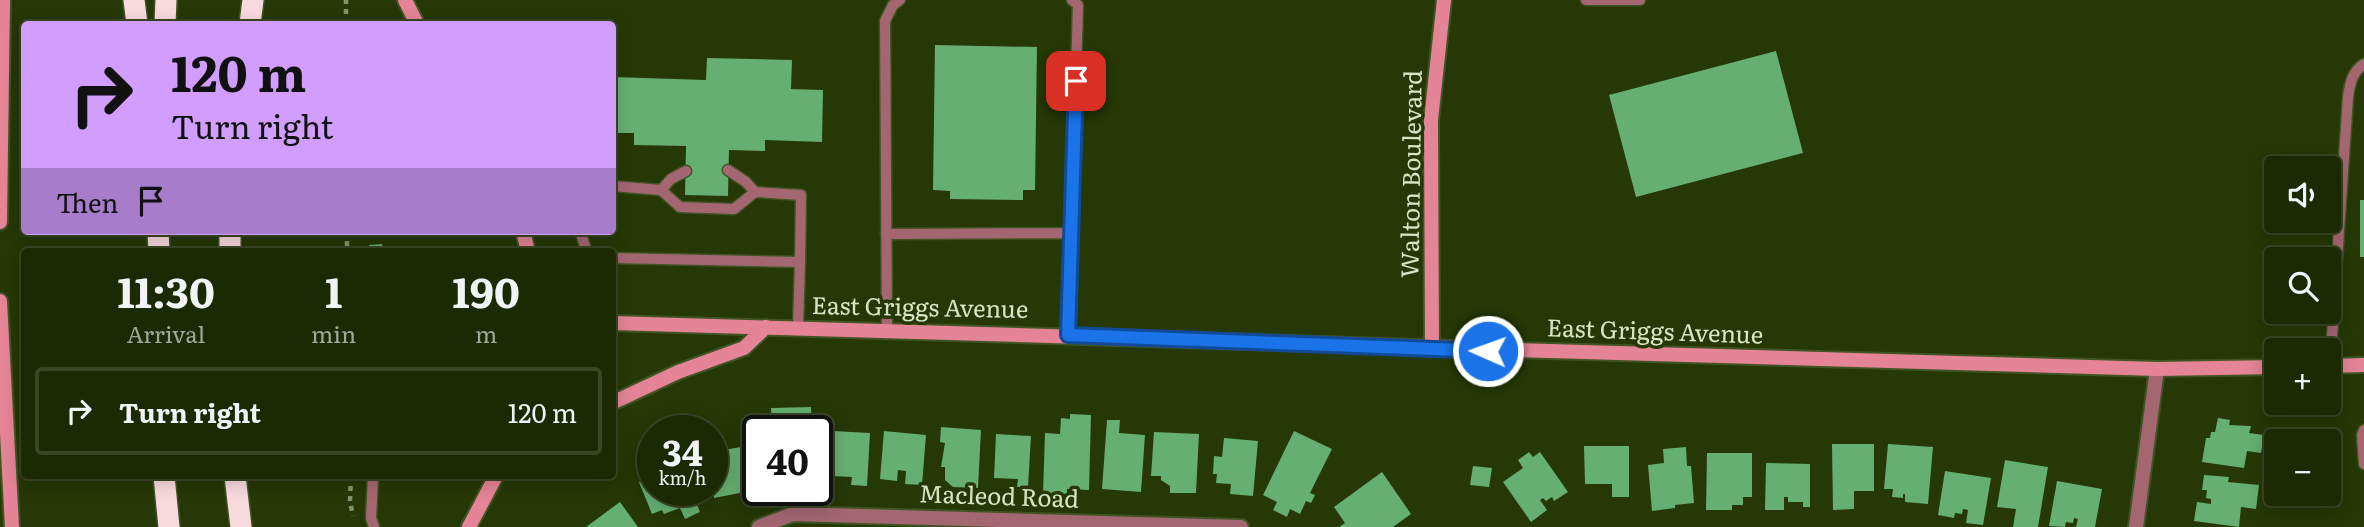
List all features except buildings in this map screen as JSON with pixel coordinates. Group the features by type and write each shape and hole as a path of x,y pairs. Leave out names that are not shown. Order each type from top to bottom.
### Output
{"highway":[{"path":"134,0 137,21"},
{"path":"165,21 166,0"},
{"path":"239,21 240,0"},
{"path":"250,21 253,0"},
{"path":"164,479 170,527"},
{"path":"235,479 241,527"}],"street":[{"path":"0,222 3,0"},
{"path":"405,0 416,21"},
{"name":"Walton Boulevard","path":"1432,349 1431,120 1444,0"},
{"path":"0,302 12,527"},
{"name":"East Griggs Avenue","path":"616,323 2157,369 2264,367"},
{"path":"616,401 678,372 744,348 766,327"},
{"path":"2341,366 2364,365"},
{"path":"2136,527 2157,369"},
{"path":"469,527 493,480"},
{"name":"Macleod Road","path":"759,527 793,514 1036,524 1241,527"}],"lane":[{"path":"887,330 885,22 893,5 900,0"},
{"path":"1068,335 1078,5 1072,0"},
{"path":"1586,0 1640,0"},
{"path":"2332,338 2348,97 2350,81 2355,71 2364,64"},
{"path":"661,190 671,179 686,170"},
{"path":"728,170 755,192"},
{"path":"616,186 661,190 680,207 734,209 755,192 801,195 798,328"},
{"path":"886,234 1071,233"},
{"path":"616,258 800,261"},
{"path":"2364,430 2364,464"},
{"path":"373,479 371,518 374,527"}],"path":[{"path":"346,0 346,21"},
{"path":"351,479 349,500 355,527"}],"route":[{"path":"1076,81 1068,335 1488,351"}]}
